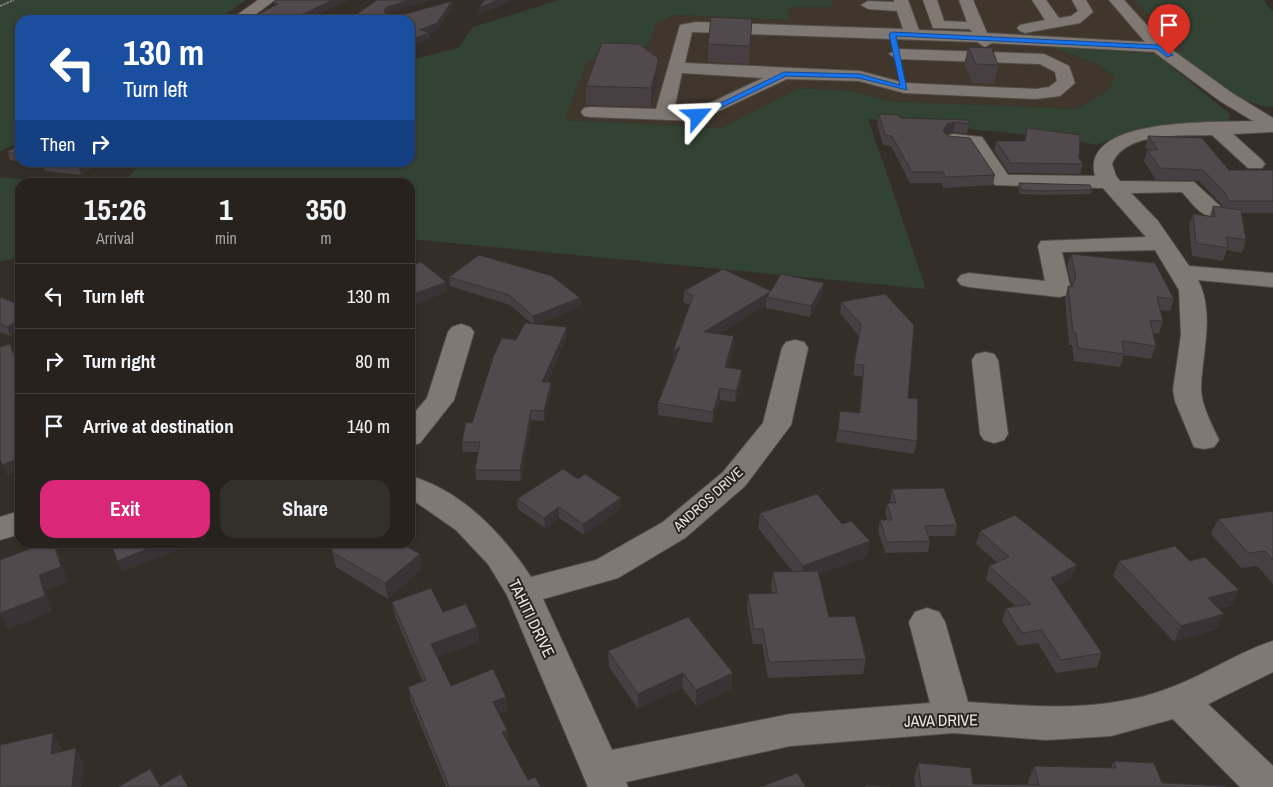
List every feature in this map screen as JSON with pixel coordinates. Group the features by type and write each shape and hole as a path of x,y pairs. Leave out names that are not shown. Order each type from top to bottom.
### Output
{"street":[{"path":"246,15 268,0"},
{"path":"930,0 938,25 979,32 1158,47"},
{"path":"966,0 992,57"},
{"path":"1039,0 1055,24"},
{"path":"664,115 685,28 688,27 892,34 979,32 1075,20 1086,12 1079,0"},
{"path":"1116,0 1158,47 1226,97 1273,126"},
{"path":"868,5 902,4 908,25 914,34"},
{"path":"892,34 904,88"},
{"path":"676,68 860,76 904,88 1048,94 1066,83 1063,70 1044,59 897,54"},
{"path":"590,112 698,116 784,74"},
{"path":"1204,440 1188,401 1188,380 1194,335 1191,290 1182,272 1150,226 1111,184 1102,164 1106,154 1115,144 1149,132 1273,126"},
{"path":"1217,128 1255,164"},
{"path":"953,140 975,141 1002,181 1187,186 1212,211"},
{"path":"969,280 1059,290 1049,246 1162,243"},
{"path":"1182,272 1273,280"},
{"path":"415,431 440,400 461,332"},
{"name":"ANDROS DRIVE","path":"523,592 606,569 674,530 734,479 777,425 795,348"},
{"path":"985,360 994,434"},
{"name":"TAHITI DRIVE","path":"415,487 468,522 500,556 523,592 605,779"},
{"path":"0,529 15,524"},
{"path":"927,622 953,717"},
{"name":"JAVA DRIVE","path":"605,779 790,730 953,717 1047,724 1111,720 1180,701 1273,655"},
{"path":"1180,701 1267,787"}],"path":[{"path":"0,6 14,0"}],"shaded area":[{"path":"832,0 1134,0 1184,51 1156,54 1055,47 1099,65 1115,77 1109,91 1076,109 888,101 853,91 799,88 721,128 564,120 587,62 648,46 656,22 676,15 788,20 789,7 832,7"}],"green space":[{"path":"0,0 246,0 225,15 15,15 15,144 0,152"},
{"path":"559,0 832,0 832,7 789,7 788,20 676,15 657,22 648,46 587,62 565,120 721,128 799,88 853,91 888,101 1076,109 1109,90 1114,77 1099,65 1053,47 1156,54 1230,114 1228,124 1152,128 1130,132 1096,145 1070,139 868,119 926,289 415,239 415,178 128,178 137,167 415,167 415,59 458,48 473,27"},
{"path":"1134,0 1265,0 1273,11 1273,107 1247,101 1220,87 1196,69 1174,52 1184,50"},
{"path":"0,177 15,179 15,258 0,262"}],"building":[{"path":"277,0 333,0 301,15 257,15 278,4 272,3"},
{"path":"377,0 410,0 387,7 384,10 386,15 355,15"},
{"path":"485,0 498,0 478,8"},
{"path":"452,1 437,23 419,30 430,32 415,38 415,15 402,15"},
{"path":"711,17 752,19 750,46 708,44"},
{"path":"602,43 639,44 658,58 651,88 586,86"},
{"path":"968,47 992,48 998,65 976,64"},
{"path":"879,114 899,115 900,118 968,120 969,124 955,122 947,124 943,131 948,136 970,138 995,175 946,177 943,172 912,172 892,136 885,135"},
{"path":"1027,128 1080,135 1079,158 1083,164 1011,163 996,141 1025,141"},
{"path":"1148,136 1202,138 1229,170 1273,170 1273,201 1228,201 1226,194 1203,170 1160,168 1147,150 1158,150"},
{"path":"15,148 15,154 7,152"},
{"path":"1019,183 1090,185 1092,190 1021,190"},
{"path":"1213,206 1241,210 1246,240 1226,237 1228,248 1196,243 1193,214 1215,217"},
{"path":"1071,254 1155,263 1174,299 1157,297 1163,321 1150,320 1156,346 1122,341 1124,354 1078,348 1076,333 1073,332 1068,286 1072,287 1076,277"},
{"path":"479,255 552,276 580,298 533,316 509,295 449,277"},
{"path":"421,262 446,282 415,294 415,264"},
{"path":"723,269 771,291 781,274 824,283 811,306 767,297 770,292 704,332 734,336 725,367 742,370 736,391 720,388 713,412 658,403 680,347 673,351 693,296 684,291"},
{"path":"885,294 914,325 908,398 918,399 917,441 838,430 840,411 860,413 864,365 854,364 861,324 841,302"},
{"path":"0,297 15,303 15,322 7,327 0,324"},
{"path":"525,323 567,327 542,382 551,382 544,411 531,410 520,470 475,470 480,442 462,442 466,422 472,423 494,355 502,338 516,340"},
{"path":"10,344 15,358 15,460 2,465 0,459 0,347"},
{"path":"563,469 578,479 585,474 621,498 583,524 559,507 544,518 517,499"},
{"path":"944,488 957,525 925,526 930,541 887,542 880,520 892,520 887,503 896,503 892,489"},
{"path":"817,494 842,524 851,521 870,541 803,566 760,513"},
{"path":"1273,511 1273,560 1265,551 1248,553 1218,519"},
{"path":"1015,515 1077,565 1051,578 1102,653 1061,660 1042,630 1022,633 1006,608 1031,604 989,566 1009,557 980,531"},
{"path":"1175,546 1190,561 1205,557 1239,590 1208,598 1224,614 1181,626 1119,561"},
{"path":"32,548 55,548 61,567 39,575 45,596 0,613 0,560"},
{"path":"113,548 151,548 117,561"},
{"path":"332,548 410,548 420,554 385,583 332,552"},
{"path":"818,571 829,617 855,616 866,659 769,662 763,629 754,629 748,594 777,593 773,572"},
{"path":"431,588 443,612 466,604 477,627 431,644 451,686 493,669 506,697 493,702 507,730 502,732 528,780 535,777 541,787 447,787 449,786 408,687 426,680 392,602"},
{"path":"688,617 733,673 696,690 683,673 638,694 608,651"},
{"path":"53,733 51,754 76,748 72,787 0,787 0,745"},
{"path":"1114,761 1154,763 1162,783 1227,787 921,787 918,763 971,768 973,784 1039,785 1034,766 1116,768"},
{"path":"150,769 160,786 181,774 188,787 118,787"},
{"path":"797,773 806,787 761,787"},
{"path":"866,785 890,787 866,787"}],"route":[{"path":"698,116 784,74 860,76 904,88 892,34 1158,47 1169,55"}]}
